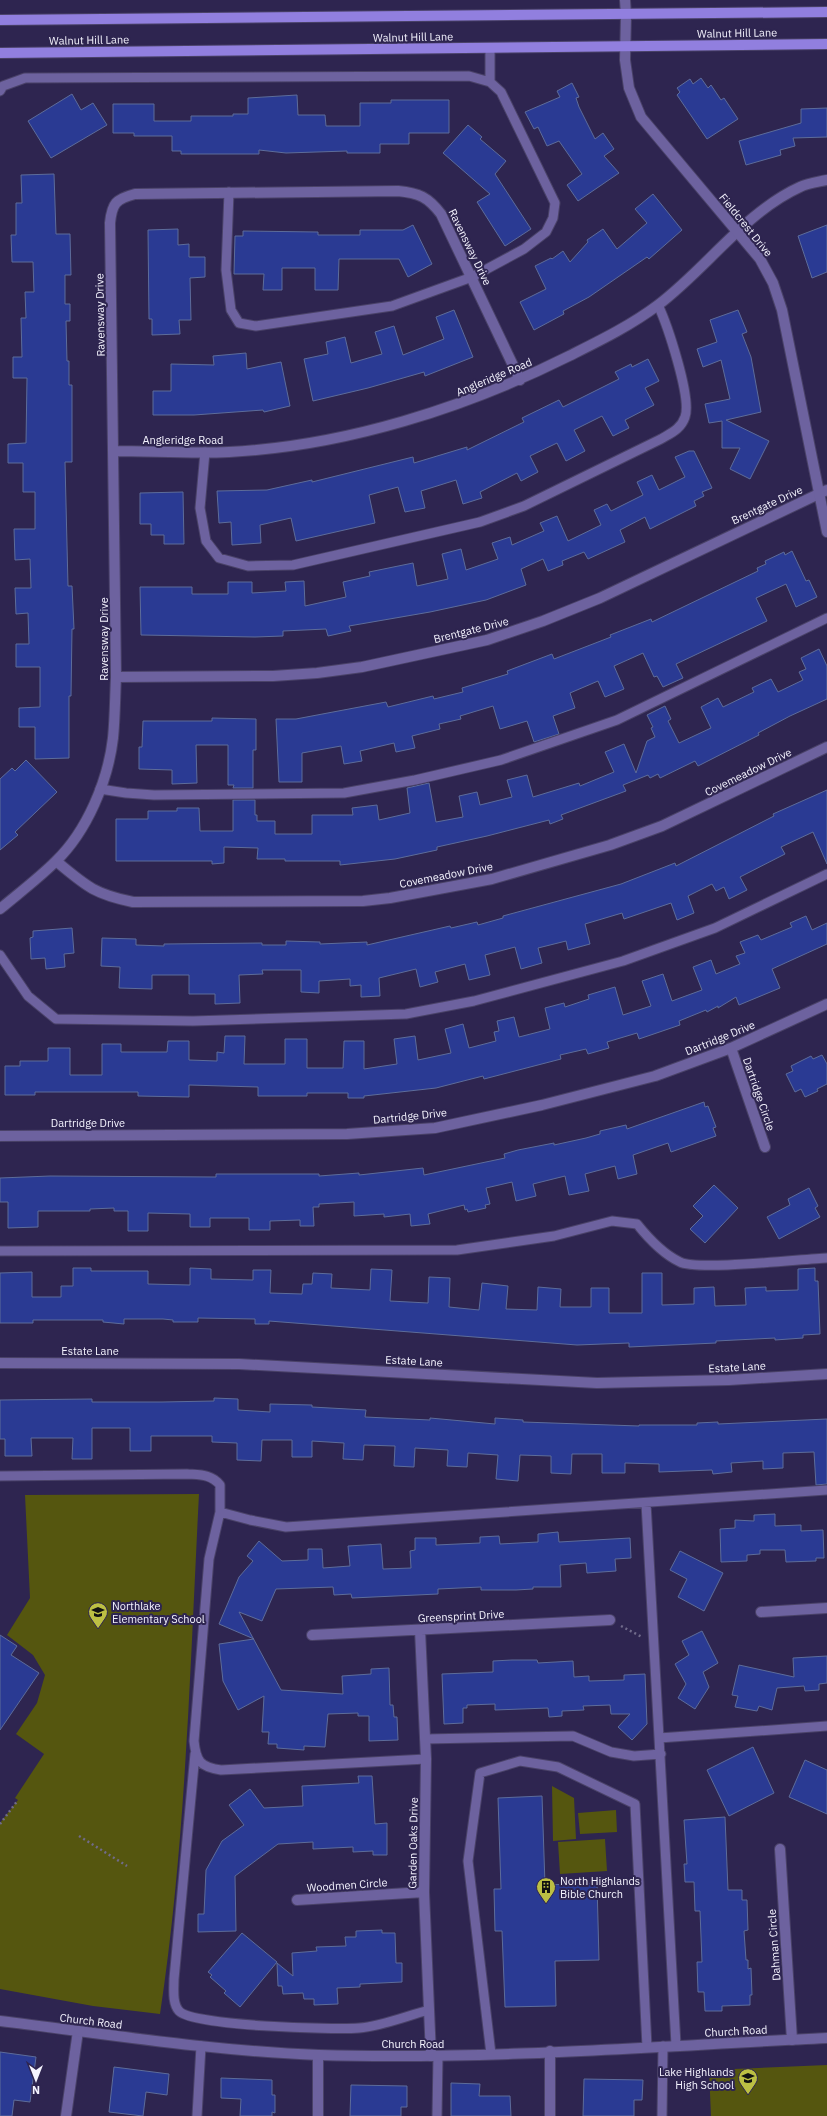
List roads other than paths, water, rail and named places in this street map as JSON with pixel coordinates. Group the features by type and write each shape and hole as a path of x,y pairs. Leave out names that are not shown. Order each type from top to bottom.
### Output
{"main road":[{"name":"Walnut Hill Lane","path":"0,20 827,12"},
{"name":"Walnut Hill Lane","path":"0,52 827,44"}],"street":[{"name":"Fieldcrest Drive","path":"625,0 625,47 629,88 641,117 738,231 760,259 773,283 782,310 823,492 827,532"},
{"name":"Angleridge Road","path":"114,451 205,452 267,449 363,431 454,406 520,380 613,334 658,305 738,231 779,198 802,186 827,180"},
{"name":"Ravensway Drive","path":"0,908 56,862 70,846 89,815 100,789 113,739 116,677 110,222 111,210 115,203 122,198 135,194 398,191 414,193 431,201 441,214 520,380"},
{"name":"Brentgate Drive","path":"116,677 273,676 317,673 362,666 487,640 544,621 600,598 823,492"},
{"name":"Covemeadow Drive","path":"56,862 88,888 109,897 133,902 363,901 390,898 492,879 610,845 662,826 827,747"},
{"name":"Dartridge Drive","path":"0,1136 346,1134 435,1128 542,1105 655,1076 731,1048 827,1004"},
{"name":"Dartridge Circle","path":"731,1048 765,1147"},
{"name":"Estate Lane","path":"0,1363 239,1364 597,1383 729,1380 827,1374"},
{"path":"761,1612 827,1608"},
{"name":"Greensprint Drive","path":"312,1636 610,1620"},
{"name":"Garden Oaks Drive","path":"420,1630 426,1759 424,1892 429,2010 435,2056"},
{"name":"Dahman Circle","path":"780,1849 792,2040"},
{"name":"Woodmen Circle","path":"297,1900 424,1892"},
{"name":"Church Road","path":"0,2021 201,2046 318,2055 435,2056 827,2038"},
{"path":"66,2116 78,2031"},
{"path":"550,2051 550,2116"},
{"path":"318,2055 318,2116"}],"lane":[{"path":"490,48 490,82"},
{"path":"0,91 3,86 25,78 469,76 490,82 501,92 555,203 553,218 546,232 524,249 472,277 392,306 256,326 239,323 231,310 226,270 229,192"},
{"path":"205,452 200,508 206,541 219,558 248,566 292,565 480,522 524,506 661,439 680,428 686,416 684,397 675,350 658,305"},
{"path":"100,789 154,795 344,793 370,789 501,760 617,720 827,618"},
{"path":"0,955 28,996 56,1018 193,1021 406,1014 474,1001 623,961 715,928 827,874"},
{"path":"0,1251 458,1250 554,1236 612,1221 637,1224 651,1242 681,1263 704,1265 827,1258"},
{"path":"0,1476 207,1476 215,1479 220,1485 220,1512 209,1559 194,1741 195,1754 174,1979 175,2003 180,2012 190,2018 226,2023 342,2029 375,2025 429,2010"},
{"path":"220,1512 286,1527 827,1490"},
{"path":"646,1503 676,2045"},
{"path":"659,1738 827,1726"},
{"path":"425,1739 573,1736 611,1752 634,1756 661,1754"},
{"path":"195,1754 201,1765 221,1770 426,1759"},
{"path":"491,2054 468,1861 480,1773 520,1761 558,1767 635,1804 646,2047"},
{"path":"198,2116 201,2046"},
{"path":"662,2116 663,2046"},
{"path":"435,2056 437,2116"}],"place":[{"name":"Northlake Elementary School","path":"98,1629"},
{"name":"North Highlands Bible Church","path":"546,1904"},
{"name":"Lake Highlands High School","path":"748,2095"}]}
